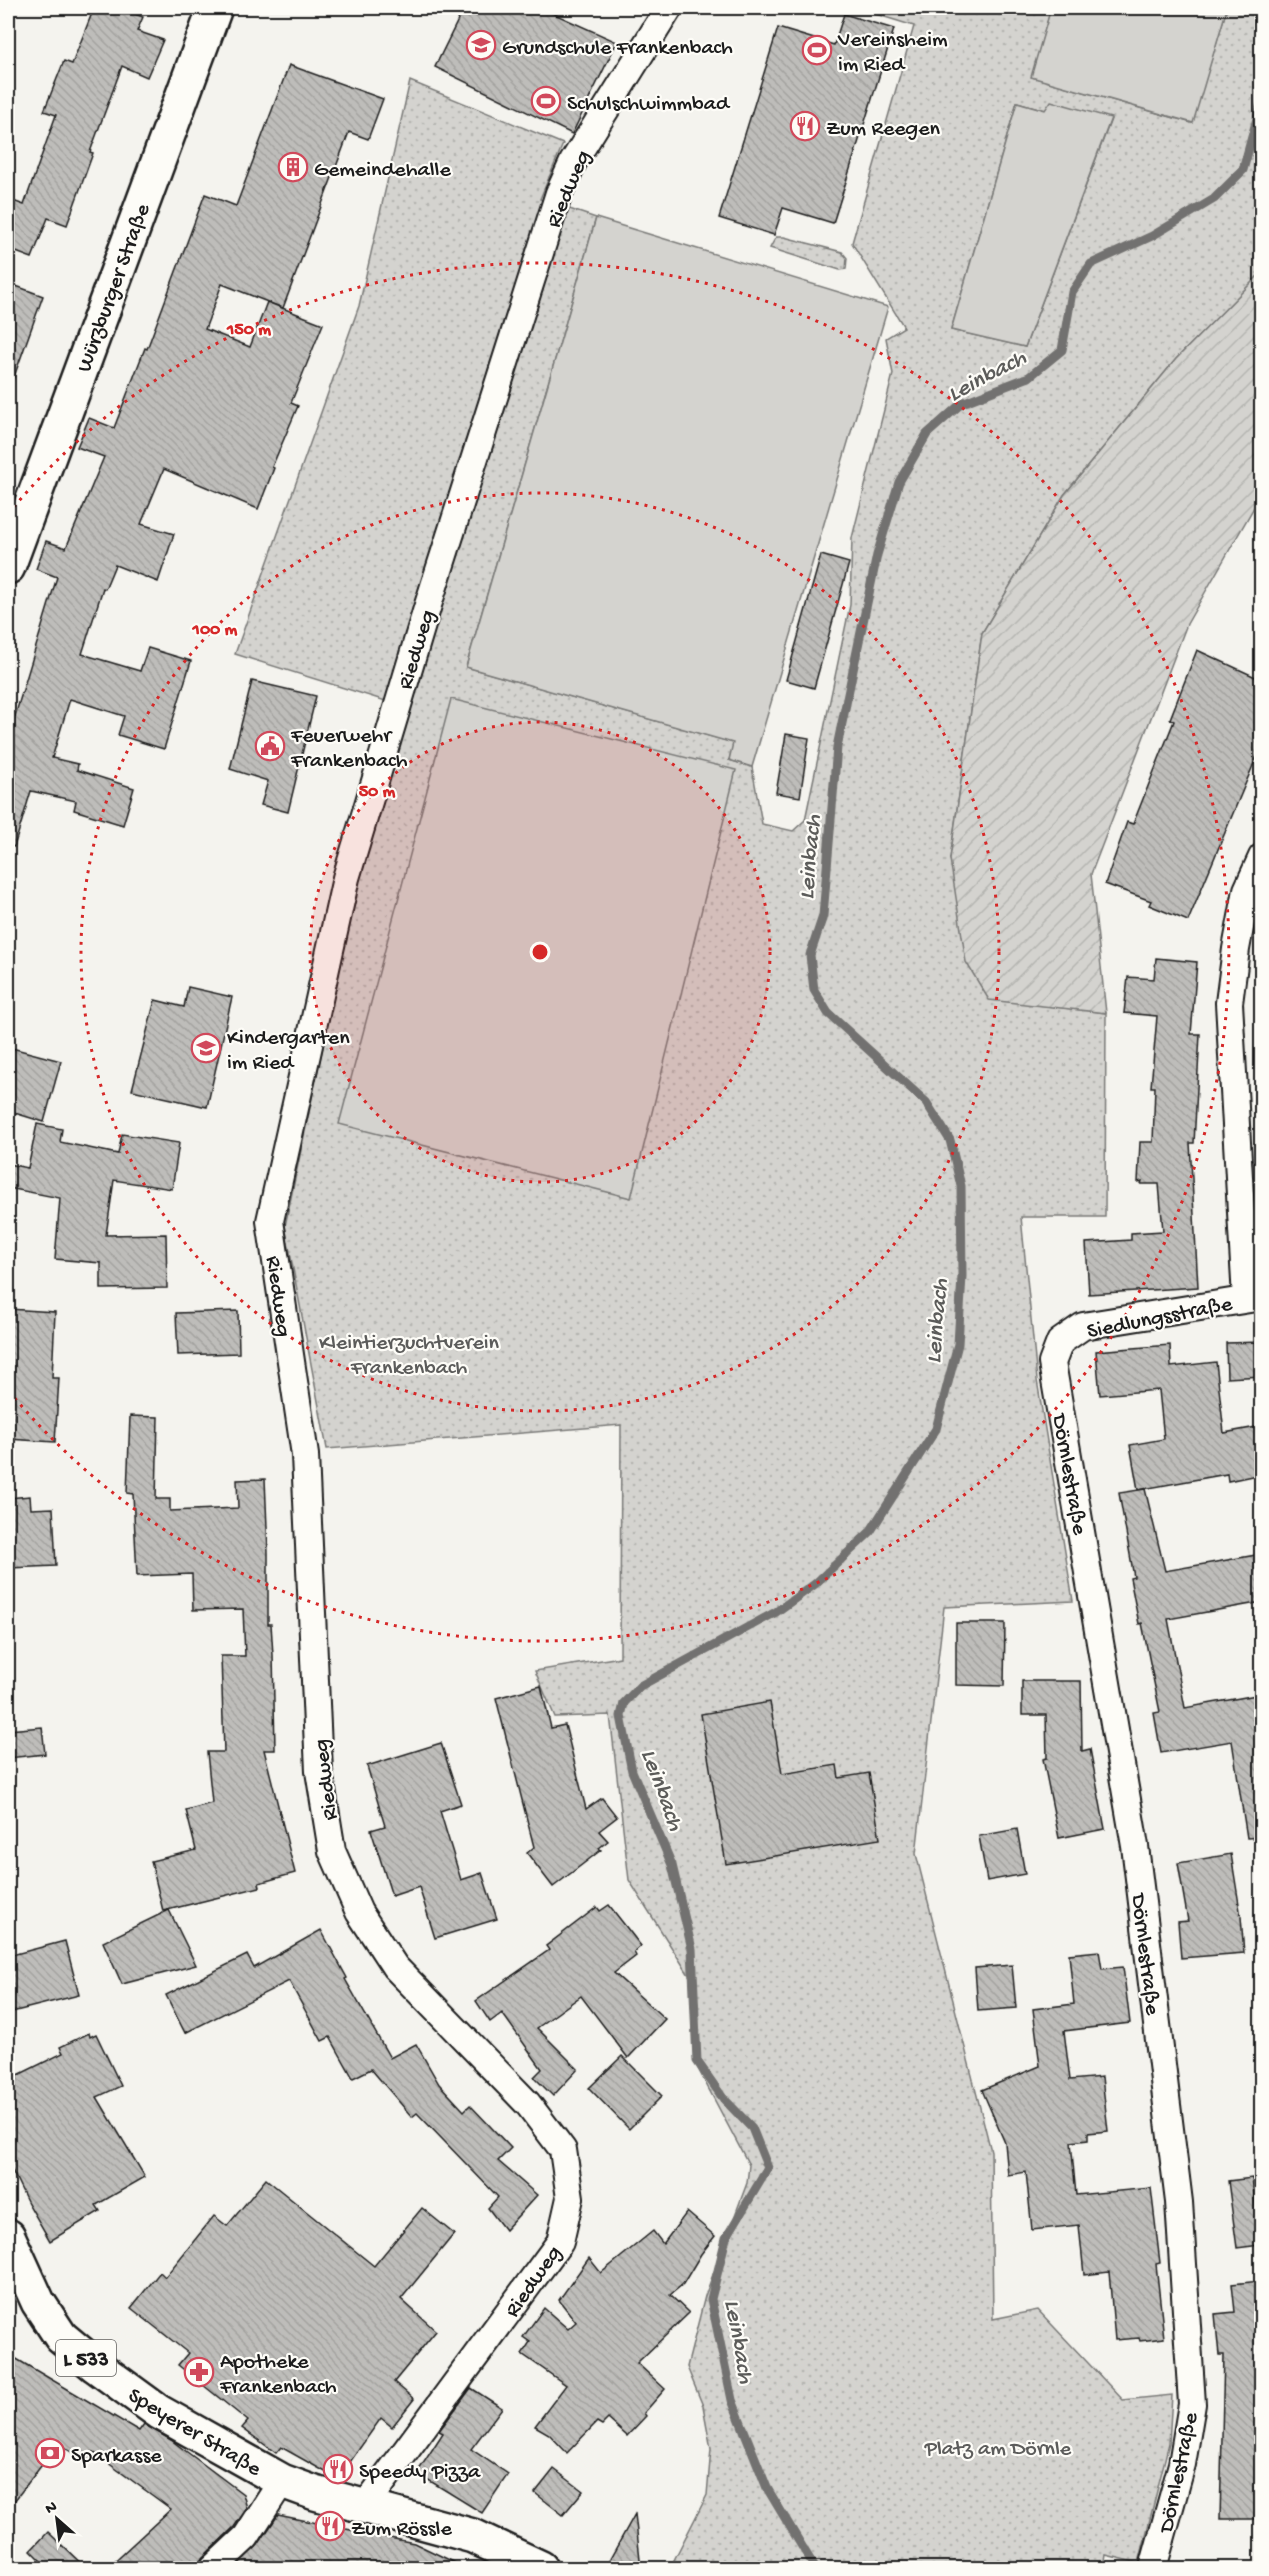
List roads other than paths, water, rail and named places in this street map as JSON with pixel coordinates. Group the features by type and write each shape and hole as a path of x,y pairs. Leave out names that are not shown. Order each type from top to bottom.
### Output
{"main road":[{"name":"Würzburger Straße","path":"8,567 215,8"},
{"name":"Speyerer Straße","path":"8,2236 38,2302 61,2337 96,2367 159,2412 282,2481"},
{"name":"L 533","path":"282,2481 315,2493 473,2536 541,2568"}],"street":[{"name":"Riedweg","path":"365,2506 560,2242 570,2198 563,2150 528,2104 395,1967 359,1912 332,1851 319,1771 305,1455 270,1221 346,878 428,605 556,204 573,162 669,8"},
{"path":"1254,1298 1229,1003 1247,890 1262,857"},
{"name":"Siedlungsstraße","path":"1060,1342 1083,1326 1254,1298"},
{"name":"Dörnlestraße","path":"1060,1342 1052,1363 1135,1846 1179,2202 1192,2404 1182,2464 1153,2568"},
{"path":"213,2568 246,2537 282,2481"}],"waterway":[{"name":"Leinbach","path":"815,2568 767,2488 732,2400 711,2299 726,2238 768,2168 752,2128 723,2098 697,2061 692,1949 672,1865 632,1771 621,1716 624,1703 640,1686 776,1612 815,1584 870,1532 936,1429 958,1344 962,1276 961,1186 950,1140 926,1102 828,1013 814,990 810,955 823,916 837,747 877,555 899,482 927,434 962,403 1029,377 1062,350 1072,292 1091,264 1152,236 1214,199 1243,170 1262,100"}],"place":[{"name":"Grundschule Frankenbach","path":"481,45"},
{"name":"Vereinsheim im Ried","path":"817,50"},
{"name":"Schulschwimmbad","path":"546,101"},
{"name":"Zum Reegen","path":"805,126"},
{"name":"Gemeindehalle","path":"293,167"},
{"name":"Feuerwehr Frankenbach","path":"270,746"},
{"name":"Kindergarten im Ried","path":"206,1048"},
{"name":"Apotheke Frankenbach","path":"199,2372"},
{"name":"Sparkasse","path":"50,2453"},
{"name":"Speedy Pizza","path":"338,2469"},
{"name":"Zum Rössle","path":"330,2526"}],"park label":[{"name":"Kleintierzuchtverein Frankenbach","path":"409,1352"},
{"name":"Platz am Dörnle","path":"998,2446"}]}
